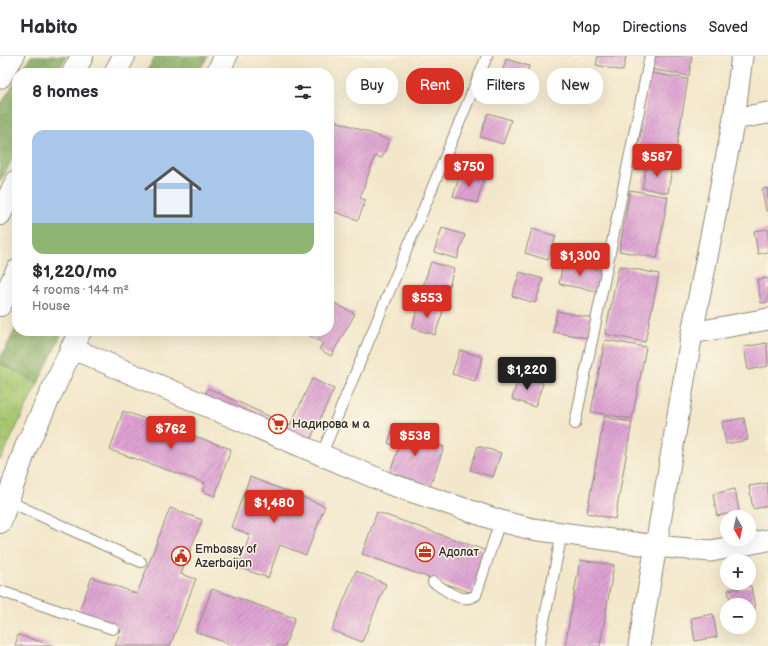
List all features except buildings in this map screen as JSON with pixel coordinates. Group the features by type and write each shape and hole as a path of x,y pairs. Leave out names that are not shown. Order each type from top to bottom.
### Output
{"street":[{"path":"0,77 13,56"},
{"path":"76,68 82,56"},
{"path":"118,68 124,56"},
{"path":"219,68 226,56"},
{"path":"639,646 692,333 734,119 742,56"},
{"path":"734,119 768,113"},
{"path":"0,214 12,191"},
{"path":"0,306 12,281"},
{"path":"692,333 768,319"},
{"path":"0,522 6,500 26,447 75,339 321,456 390,484 500,521 532,529 655,546 711,551 768,540"}],"lane":[{"path":"321,456 487,56"},
{"path":"575,424 650,56"},
{"path":"6,500 140,562"},
{"path":"432,582 464,600 471,599 476,595 500,521"},
{"path":"539,646 562,533"},
{"path":"0,591 114,629"}],"green space":[{"path":"31,56 66,56 60,68 23,68"},
{"path":"155,56 208,56 201,68 149,68"},
{"path":"12,86 12,159 0,182 0,106"},
{"path":"12,336 61,336 38,383 0,363 0,359"},
{"path":"0,363 38,383 0,461"}],"place":[{"name":"Надирова м а","path":"278,424"},
{"name":"Адолат","path":"425,552"},
{"name":"Embassy of Azerbaijan","path":"181,556"}]}
